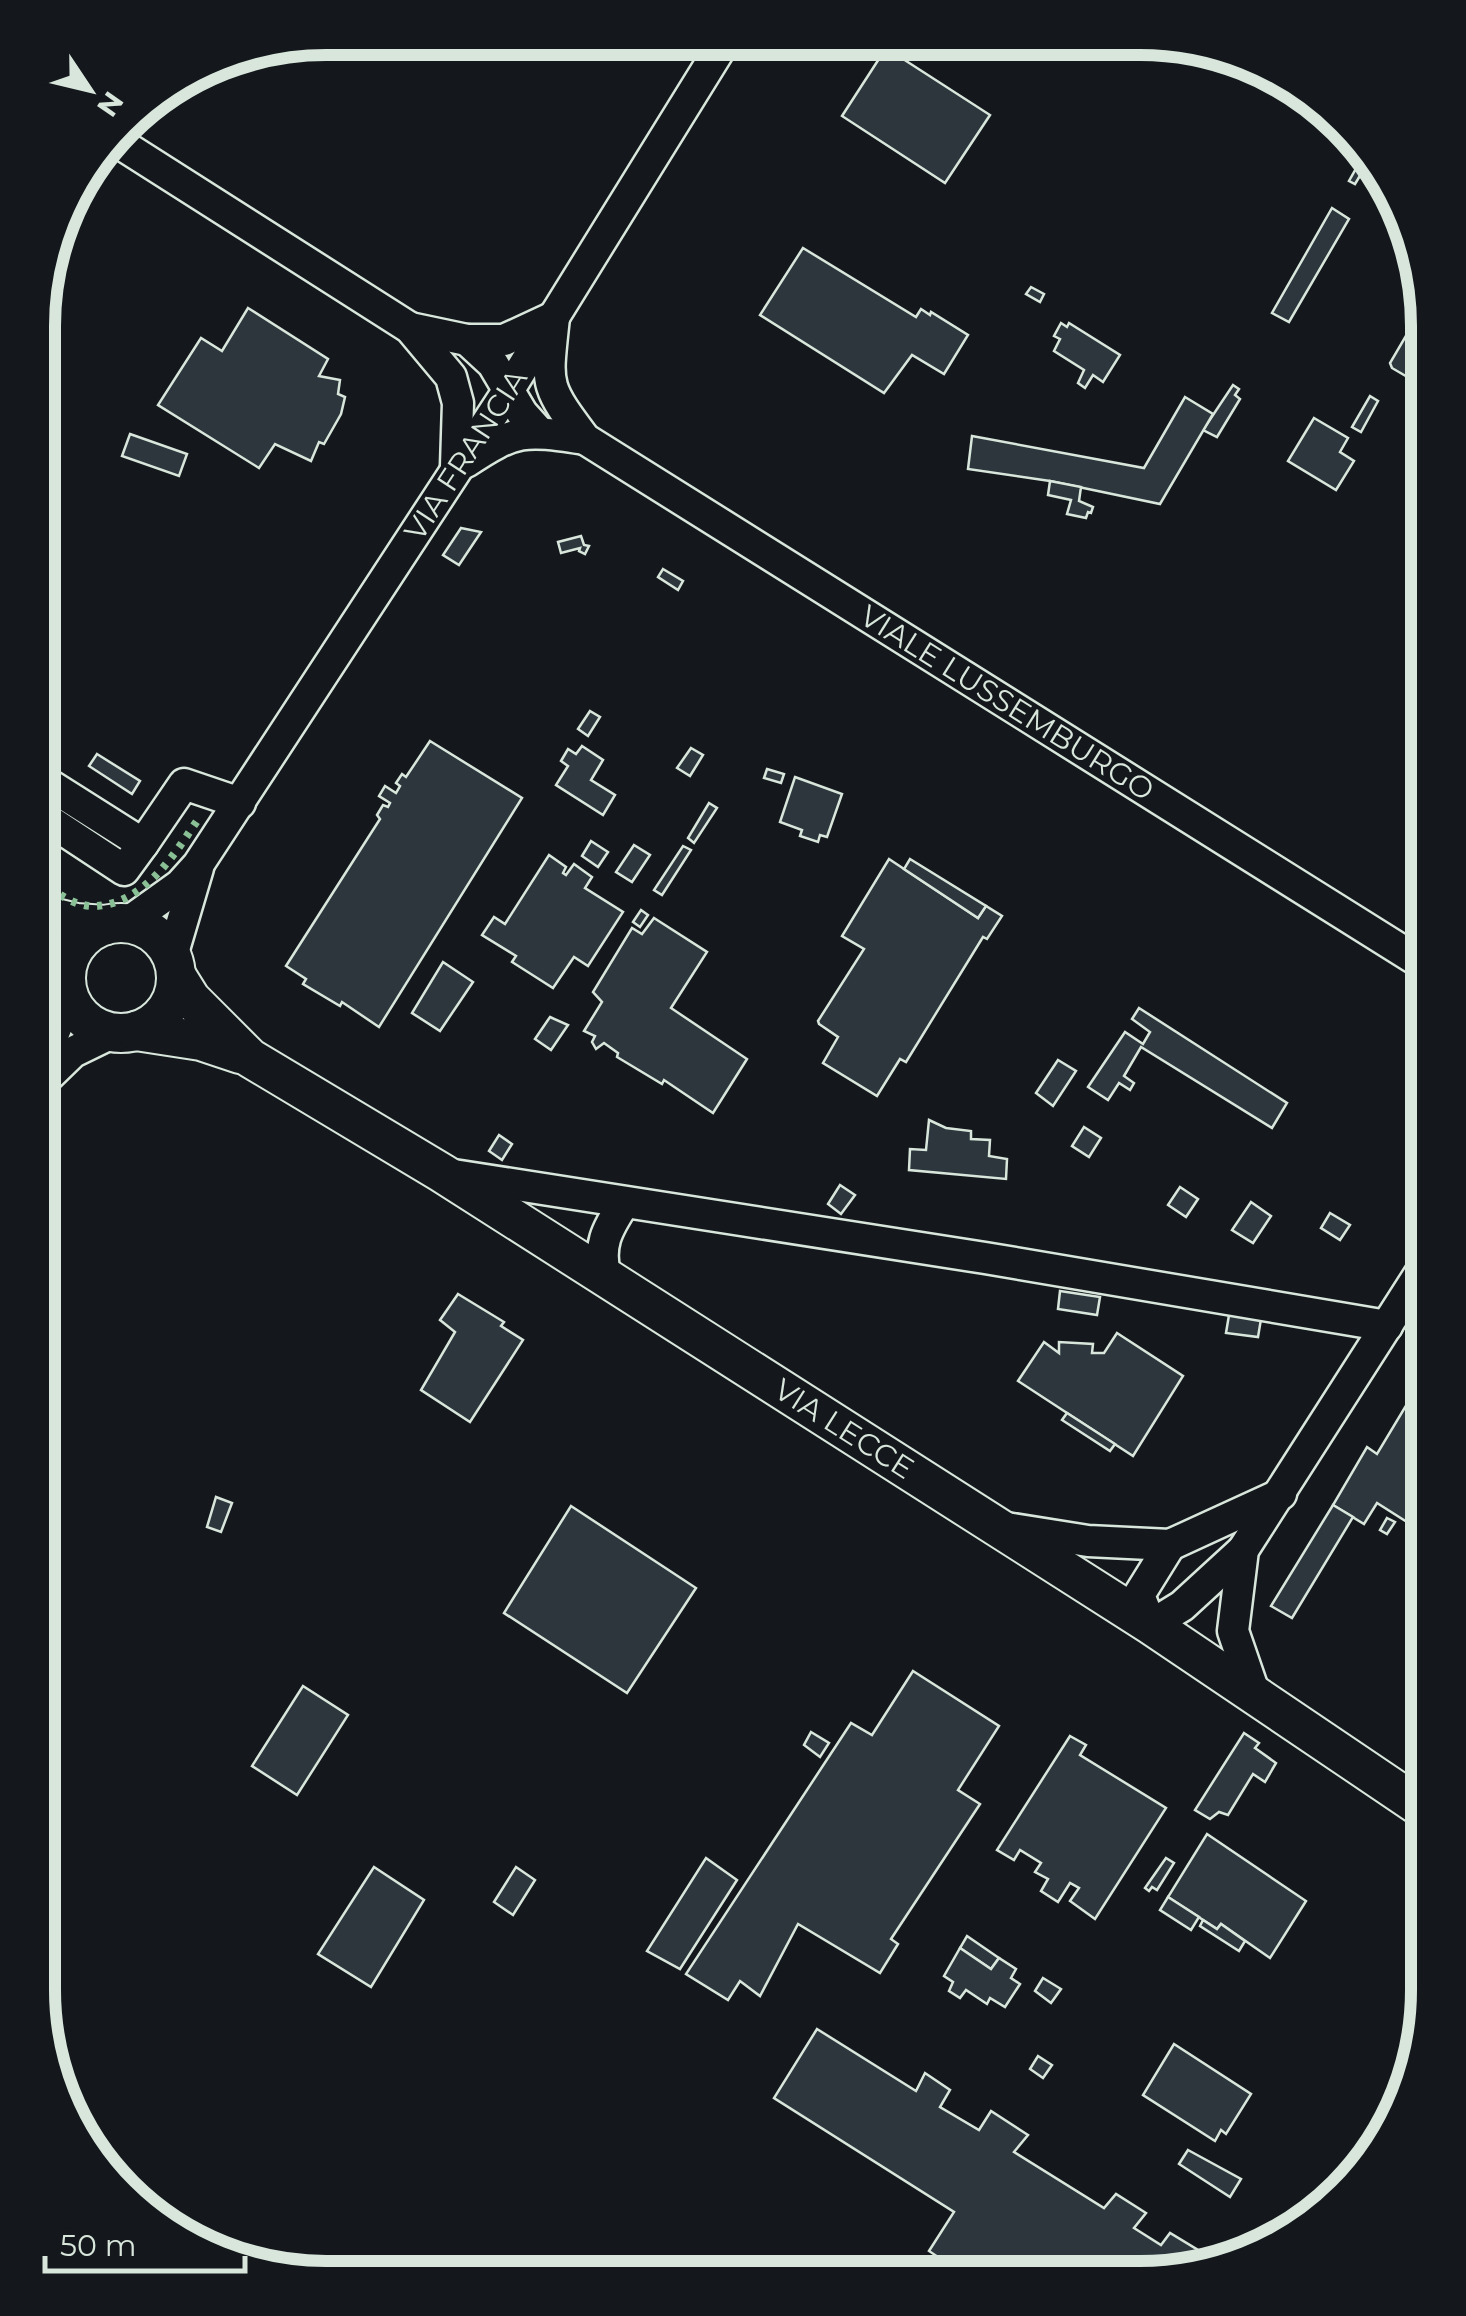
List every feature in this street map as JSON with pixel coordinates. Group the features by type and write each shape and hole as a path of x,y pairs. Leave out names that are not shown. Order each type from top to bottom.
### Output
{"main road":[{"path":"55,918 116,924 154,934 174,966 174,994 153,1024 124,1032 85,1020 67,990 55,954"},
{"path":"67,990 68,965 75,948 88,934 116,924"},
{"name":"VIA LECCE","path":"174,966 191,999 250,1058"},
{"name":"VIA LECCE","path":"124,1032 200,1041 250,1058 442,1173 1151,1625 1410,1800"}],"street":[{"name":"VIA FRANCIA","path":"198,865 508,391 716,55"},
{"path":"123,146 410,328 451,377 458,403 456,469"},
{"path":"410,328 467,340 504,340 554,317"},
{"path":"554,317 548,380 554,398 584,439"},
{"path":"467,340 494,364 508,391 540,433"},
{"path":"451,377 508,391 531,390 554,398"},
{"path":"456,469 505,436 540,433 584,439"},
{"name":"VIALE LUSSEMBURGO","path":"584,439 1411,956"},
{"path":"55,825 124,870 184,784 240,803"},
{"path":"55,788 142,844"},
{"path":"116,924 180,885 198,865"},
{"path":"174,966 198,865"},
{"path":"55,1030 67,990"},
{"path":"55,1070 74,1052 124,1032"},
{"path":"442,1173 1387,1326"},
{"path":"606,1278 600,1256 605,1232 624,1203"},
{"path":"1170,1545 1139,1595 1151,1625 1182,1606 1244,1550 1410,1289"},
{"path":"995,1526 1088,1542 1170,1545 1281,1494"},
{"path":"1244,1550 1233,1631 1255,1695"}],"building":[{"path":"881,55 897,55 990,115 945,183 842,116"},
{"path":"1358,165 1362,172 1355,184 1349,181"},
{"path":"1332,208 1349,219 1289,322 1272,313"},
{"path":"803,248 916,317 921,309 930,315 931,312 968,335 944,374 912,355 884,393 760,315"},
{"path":"1031,287 1044,294 1040,302 1026,294"},
{"path":"248,308 328,359 319,376 340,380 338,394 345,397 341,414 324,444 319,442 311,461 275,444 259,468 158,405 201,338 222,351"},
{"path":"1061,323 1067,327 1069,323 1120,355 1103,382 1093,375 1085,388 1078,383 1084,370 1054,351 1060,339 1054,336"},
{"path":"1411,327 1411,379 1390,363"},
{"path":"1233,385 1239,389 1235,395 1240,399 1217,437 1203,430"},
{"path":"1370,396 1378,401 1361,432 1352,427"},
{"path":"1185,397 1213,414 1160,504 968,469 972,436 1144,468"},
{"path":"1314,418 1348,438 1340,452 1354,461 1336,490 1288,461"},
{"path":"130,434 187,454 179,476 122,456"},
{"path":"1050,481 1081,487 1079,501 1093,507 1091,513 1086,518 1067,514 1071,500 1048,495"},
{"path":"461,528 481,532 459,565 443,555"},
{"path":"581,536 584,545 589,546 585,554 580,548 561,553 558,542"},
{"path":"663,569 683,581 678,590 658,577"},
{"path":"590,711 600,717 588,736 578,729"},
{"path":"430,741 522,798 379,1027 342,1002 340,1006 303,984 306,979 286,966 380,819 377,815 383,805 388,807 390,803 379,796 385,786 396,793 400,786 396,783 402,774 406,777"},
{"path":"582,746 603,760 591,780 615,795 603,815 556,785 568,766 561,761 568,749 576,754"},
{"path":"691,748 703,755 690,776 677,768"},
{"path":"97,754 140,781 132,794 89,766"},
{"path":"767,769 784,774 781,783 764,778"},
{"path":"795,777 842,794 827,837 820,835 818,842 800,836 802,830 780,822"},
{"path":"709,803 717,808 694,843 688,838"},
{"path":"591,841 608,852 598,867 582,856"},
{"path":"634,845 650,855 632,882 616,872"},
{"path":"683,846 691,850 662,895 654,890"},
{"path":"549,855 566,867 566,875 574,864 592,877 585,888 623,912 588,966 574,957 553,988 512,962 516,956 482,935 494,917 505,924"},
{"path":"889,859 978,918 986,906 1002,916 987,939 983,937 906,1062 900,1059 877,1096 823,1063 838,1037 818,1021 864,949 842,936"},
{"path":"910,859 986,906 978,918 904,869"},
{"path":"641,910 648,915 640,927 633,922"},
{"path":"654,918 707,952 671,1008 747,1059 713,1113 664,1080 662,1084 617,1057 618,1053 604,1043 596,1049 592,1042 595,1036 584,1031 602,1002 593,992 632,928 642,934"},
{"path":"443,962 473,982 440,1031 412,1013"},
{"path":"1139,1008 1287,1103 1272,1128 1141,1047 1124,1076 1134,1083 1130,1090 1119,1083 1108,1100 1088,1087 1125,1032 1143,1044 1150,1032 1132,1019"},
{"path":"550,1017 568,1025 551,1050 535,1039"},
{"path":"1058,1060 1076,1071 1053,1106 1036,1093"},
{"path":"929,1120 946,1128 971,1131 971,1139 990,1140 989,1156 1007,1159 1006,1179 909,1170 910,1149 926,1150"},
{"path":"1084,1127 1101,1138 1089,1157 1072,1146"},
{"path":"499,1135 512,1144 502,1160 489,1151"},
{"path":"840,1185 855,1195 841,1214 828,1204"},
{"path":"1180,1187 1198,1199 1186,1217 1168,1205"},
{"path":"1251,1202 1271,1216 1253,1243 1232,1230"},
{"path":"1330,1213 1350,1225 1340,1240 1321,1228"},
{"path":"1060,1291 1100,1297 1097,1315 1058,1309"},
{"path":"458,1294 504,1322 501,1326 523,1340 470,1422 421,1390 455,1332 440,1320"},
{"path":"1229,1315 1261,1319 1258,1337 1226,1333"},
{"path":"1117,1333 1183,1376 1133,1456 1018,1381 1044,1342 1059,1353 1059,1342 1093,1344 1092,1353 1104,1353"},
{"path":"1410,1398 1410,1516 1407,1522 1377,1503 1364,1524 1333,1505 1367,1447 1377,1454"},
{"path":"1067,1413 1115,1444 1110,1451 1062,1420"},
{"path":"216,1497 232,1503 221,1532 207,1527"},
{"path":"1333,1505 1353,1517 1292,1618 1271,1606"},
{"path":"571,1506 696,1588 627,1693 504,1613"},
{"path":"1387,1518 1395,1522 1387,1534 1380,1530"},
{"path":"913,1671 999,1726 958,1790 980,1804 891,1939 898,1944 880,1973 798,1924 760,1996 740,1981 728,2000 686,1974 851,1723 872,1735"},
{"path":"303,1686 348,1715 297,1795 252,1766"},
{"path":"811,1732 829,1743 820,1757 804,1745"},
{"path":"1244,1733 1259,1743 1255,1748 1276,1763 1265,1782 1253,1774 1228,1815 1219,1812 1210,1819 1195,1810"},
{"path":"1070,1736 1086,1745 1080,1755 1166,1808 1095,1919 1070,1901 1079,1888 1070,1883 1058,1902 1041,1891 1048,1879 1035,1872 1041,1863 1020,1850 1014,1860 997,1850"},
{"path":"1207,1834 1306,1901 1270,1958 1221,1924 1217,1929 1168,1897"},
{"path":"706,1858 737,1880 680,1969 647,1951"},
{"path":"1166,1858 1174,1863 1157,1890 1152,1887 1149,1891 1145,1888"},
{"path":"374,1867 424,1900 371,1987 318,1954"},
{"path":"516,1867 535,1880 513,1915 494,1902"},
{"path":"1168,1897 1199,1917 1191,1930 1160,1910"},
{"path":"1203,1920 1217,1929 1221,1924 1245,1941 1239,1951 1200,1926"},
{"path":"967,1936 999,1958 991,1969 960,1948"},
{"path":"960,1948 991,1969 999,1958 1016,1969 1011,1978 1020,1984 1005,2007 990,1998 987,2004 966,1990 960,1998 949,1991 953,1982 944,1976"},
{"path":"1043,1978 1061,1989 1051,2003 1035,1991"},
{"path":"817,2029 916,2091 925,2073 950,2090 940,2107 979,2130 991,2111 1028,2135 1014,2152 1104,2208 1116,2194 1146,2213 1134,2228 1161,2245 1170,2233 1198,2250 1193,2256 1140,2261 944,2261 929,2251 954,2212 774,2098"},
{"path":"1174,2044 1251,2094 1226,2134 1221,2130 1215,2141 1143,2095"},
{"path":"1038,2056 1052,2065 1043,2078 1030,2069"},
{"path":"1188,2150 1241,2179 1230,2197 1179,2164"}],"hedge":[{"path":"55,891 80,904 95,906 129,896 157,874 199,818"}]}
